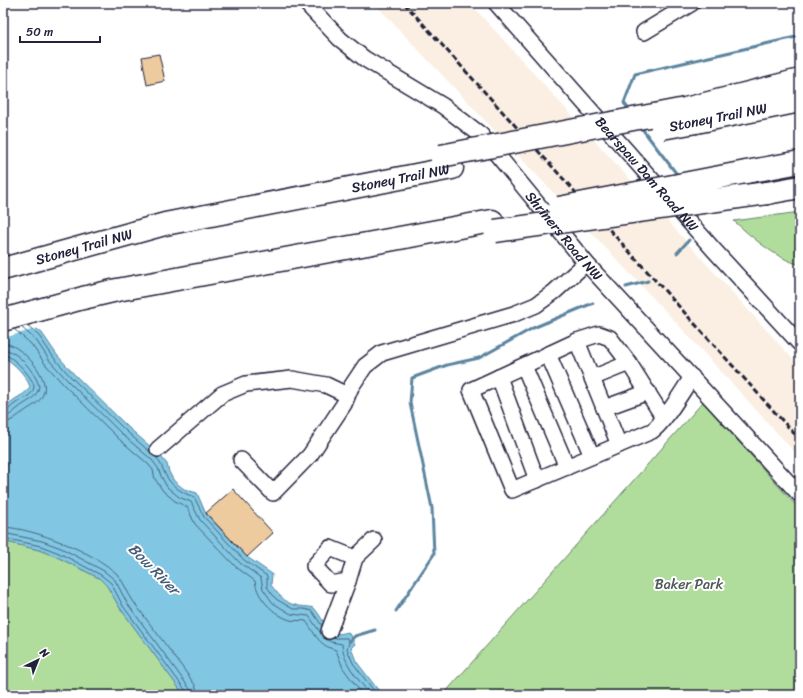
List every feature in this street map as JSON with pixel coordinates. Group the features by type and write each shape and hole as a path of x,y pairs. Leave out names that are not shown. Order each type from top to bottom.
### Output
{"highway":[{"path":"690,115 800,80"},
{"name":"Stoney Trail NW","path":"3,269 165,224 447,162 690,115 800,101"},
{"path":"493,226 746,172 800,162"},
{"path":"3,320 118,290 380,242 493,226 767,193 800,187"}],"street":[{"name":"Shriners Road NW","path":"306,3 340,39 365,59 443,106 481,135 586,263 800,495"},
{"name":"Bearspaw Dam Road NW","path":"496,3 714,250 800,344"},
{"path":"644,32 692,3"},
{"path":"241,460 273,493 310,455 344,404 347,395 365,366 382,353 514,314 536,305 554,292 586,263"},
{"path":"662,420 660,412 629,363 610,338 599,334 577,341 471,390 512,490 652,431 662,420 692,377"},
{"path":"577,341 619,445"},
{"path":"548,354 592,456"},
{"path":"592,378 629,363"},
{"path":"524,366 567,467"},
{"path":"499,376 537,480"},
{"path":"158,449 222,394 246,384 292,379 326,385 347,395"},
{"path":"604,408 648,392"},
{"path":"329,631 355,558 374,540"},
{"path":"348,581 332,584 314,566 330,548 355,558"}],"shaded area":[{"path":"374,3 470,3 800,367 800,458 671,317"}],"green space":[{"path":"800,212 800,265 791,262 773,252 757,241 734,221"},
{"name":"Baker Park","path":"703,402 800,510 800,695 443,695"},
{"path":"3,541 39,550 57,557 99,578 107,586 120,608 184,695 3,695"}],"water":[{"name":"Bow River","path":"3,307 17,313 42,333 57,355 74,374 129,428 159,454 167,464 174,481 184,489 197,493 206,514 247,557 272,574 271,585 282,597 291,604 314,608 327,628 331,631 340,634 348,632 355,644 351,648 356,661 382,695 184,695 120,608 107,586 99,578 57,557 39,550 3,541 3,408 24,394 30,387 26,378 19,370 3,357"}],"pier":[{"path":"3,305 19,311 39,328 3,338"}],"building":[{"path":"159,54 165,81 147,85 142,57"},
{"path":"233,489 273,533 247,557 206,513"}],"waterway":[{"path":"630,111 624,103 635,74 800,36"},
{"path":"640,126 679,177"},
{"path":"677,253 689,240"},
{"path":"626,287 648,281"},
{"path":"396,611 434,554 432,508 410,403 412,378 447,365 479,358 533,328 593,303"},
{"path":"350,641 355,636 375,630"}],"railway":[{"path":"404,3 800,440"}]}
